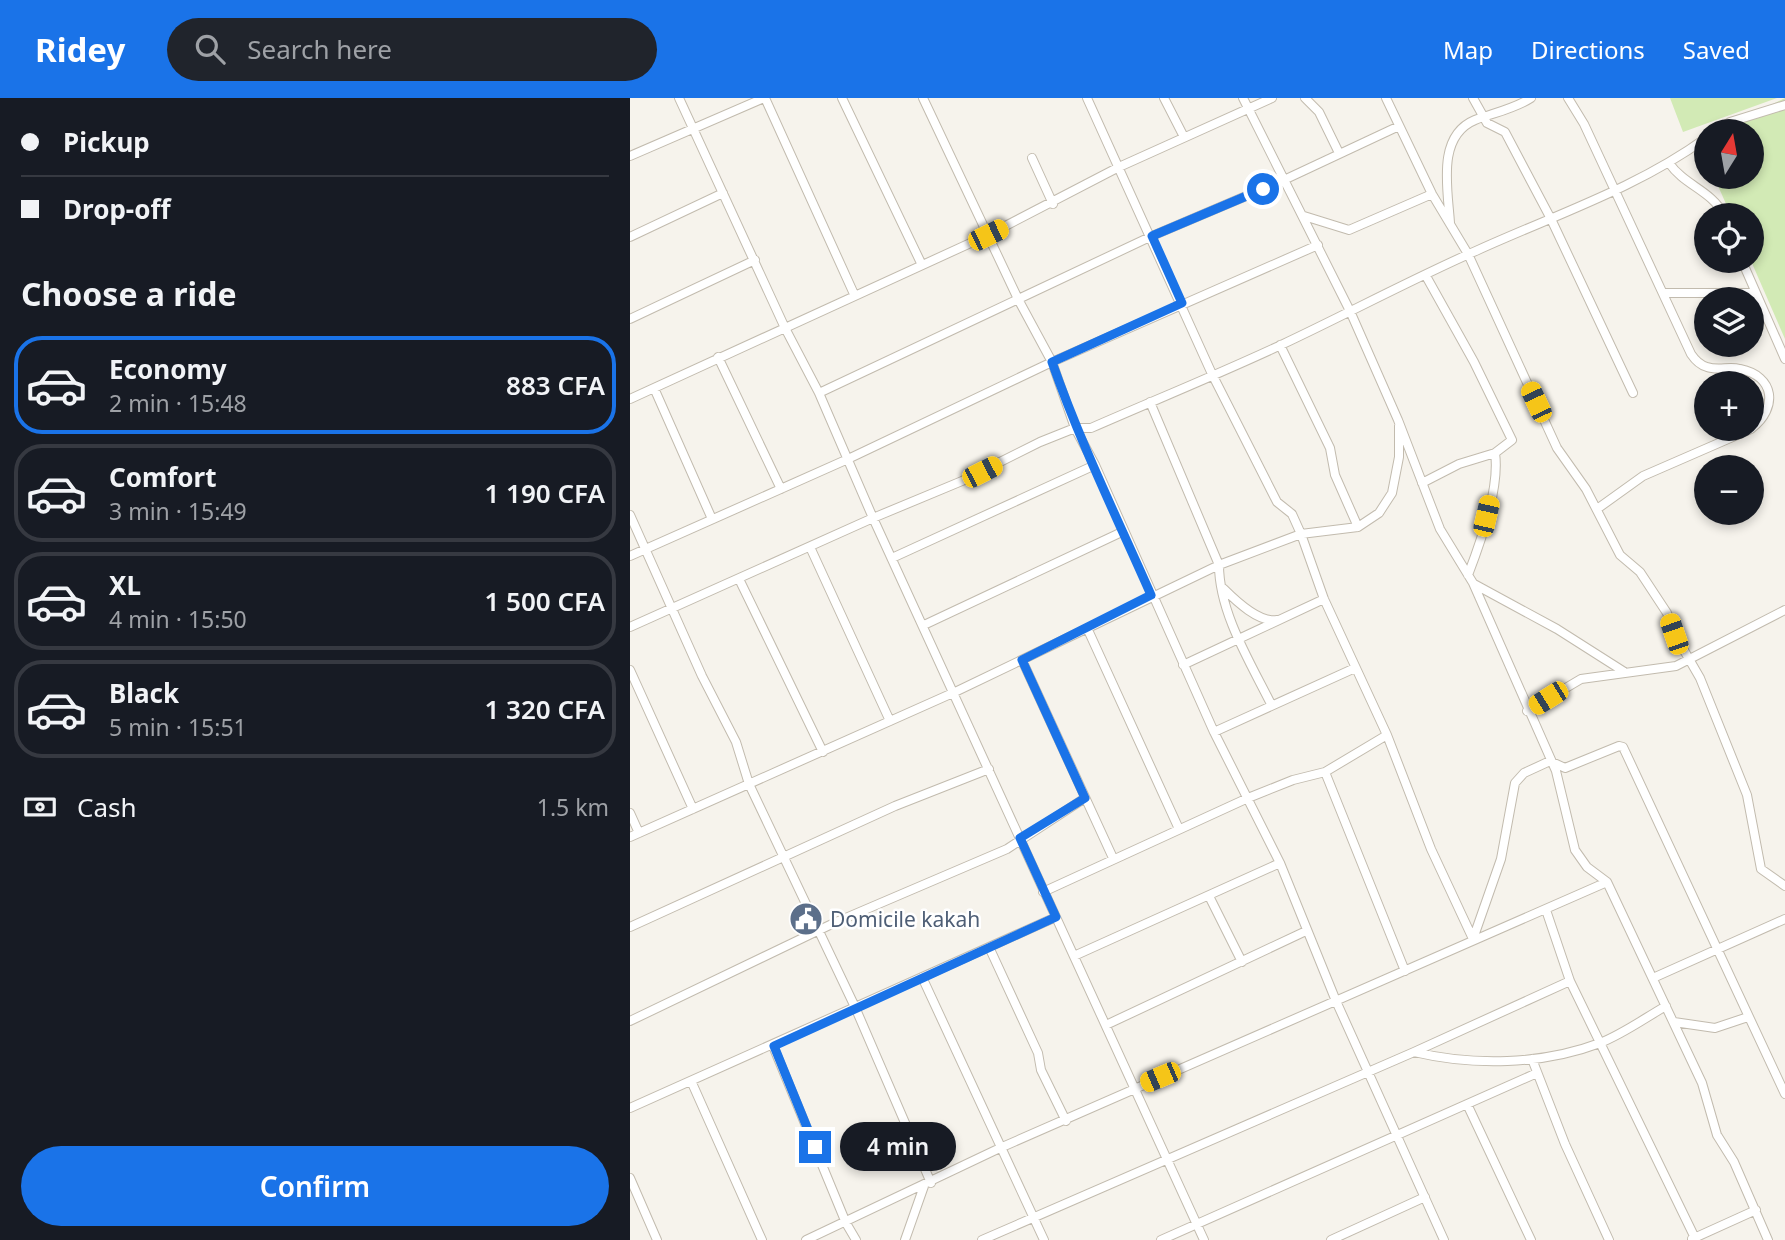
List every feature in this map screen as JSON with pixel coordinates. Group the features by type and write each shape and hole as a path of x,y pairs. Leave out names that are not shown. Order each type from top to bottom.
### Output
{"street":[{"path":"679,98 785,328 819,393 1043,892 1205,1240"},
{"path":"630,156 764,98 854,294"},
{"path":"842,98 921,263"},
{"path":"923,98 1018,301 1052,362 1075,428 1095,466 1214,732 1280,863 1336,1001 1444,1240"},
{"path":"1087,98 1152,236 1212,374 1277,502 1292,514 1324,599 1387,734 1431,849 1473,939"},
{"path":"1164,98 1184,137"},
{"path":"1243,98 1350,311 1398,420 1440,529 1470,579 1550,761 1563,796 1575,850 1587,867 1607,882 1702,1083 1717,1135 1756,1210 1768,1240"},
{"path":"630,399 921,263 988,235 1053,204 1119,167 1272,98"},
{"path":"1305,98 1319,112 1339,153"},
{"path":"1386,98 1397,127 1432,194 1468,254 1557,448 1597,509 1620,555 1640,572 1667,613 1700,678 1737,766 1753,820 1756,856 1760,869 1785,886"},
{"path":"1474,98 1483,117 1505,132 1633,393"},
{"path":"1450,225 1448,151 1453,138 1462,127 1531,98"},
{"path":"1568,98 1697,362 1710,369 1747,371"},
{"path":"1740,119 1785,105"},
{"path":"819,393 1152,236 1286,179 1397,127"},
{"path":"630,627 740,581 1075,428 1091,428 1280,345 1468,254 1589,205 1614,188 1669,163 1694,146"},
{"path":"1032,158 1053,204"},
{"path":"1669,163 1679,178 1715,203"},
{"path":"630,237 723,192"},
{"path":"1304,216 1349,230 1432,194"},
{"path":"630,556 848,459 1182,303 1318,245"},
{"path":"630,319 755,260"},
{"path":"1422,483 1459,464 1495,453 1512,440 1474,362 1426,276"},
{"path":"1664,293 1694,293"},
{"path":"1764,314 1785,359"},
{"path":"1280,345 1330,448 1335,475 1358,527"},
{"path":"718,357 780,489"},
{"path":"1764,381 1769,387 1771,399 1764,414"},
{"path":"654,388 712,519"},
{"path":"1150,402 1219,565 1222,587 1239,640 1271,704"},
{"path":"630,837 955,692 1151,595 1219,565 1301,534 1358,527 1379,513 1392,493 1399,457 1398,420"},
{"path":"1597,509 1643,476 1722,441"},
{"path":"1470,579 1491,491 1496,464 1495,453"},
{"path":"892,558 1095,466"},
{"path":"630,515 736,742 749,784 855,1007 928,1184 905,1240"},
{"path":"924,625 1124,531"},
{"path":"810,547 890,721"},
{"path":"1470,579 1623,671"},
{"path":"740,581 823,752"},
{"path":"1222,587 1239,604 1271,621 1279,619"},
{"path":"1183,665 1324,599"},
{"path":"1527,711 1581,679 1623,671 1676,666 1785,610"},
{"path":"1087,629 1180,829"},
{"path":"1022,660 1113,858"},
{"path":"1214,732 1355,668"},
{"path":"630,670 693,809"},
{"path":"1043,892 1248,798 1293,780 1325,772 1387,734"},
{"path":"1473,939 1501,859 1515,783 1524,773 1550,761 1565,768 1619,746 1623,747 1645,787 1748,1017 1784,1088"},
{"path":"630,927 895,806 989,769"},
{"path":"1325,772 1405,971"},
{"path":"630,1021 818,931 964,865 1007,849 1085,798"},
{"path":"630,813 639,833"},
{"path":"1073,956 1280,863"},
{"path":"806,1240 1000,1148 1607,882"},
{"path":"1209,896 1241,962"},
{"path":"1546,910 1570,981 1692,1239 1756,1210"},
{"path":"630,1108 692,1083 1056,917"},
{"path":"1653,978 1785,919"},
{"path":"1106,1025 1306,931"},
{"path":"989,947 1038,1054 1041,1070 1066,1121"},
{"path":"922,977 1044,1240"},
{"path":"982,1240 1570,981"},
{"path":"1414,1052 1476,1062 1532,1059 1600,1043 1666,1006"},
{"path":"1674,1022 1715,1028 1748,1017"},
{"path":"774,1046 846,1223 856,1240"},
{"path":"1532,1059 1565,1144 1609,1240"},
{"path":"1161,1240 1537,1073"},
{"path":"692,1083 762,1240"},
{"path":"1467,1104 1531,1240"},
{"path":"630,1178 657,1240"},
{"path":"1331,1240 1425,1196"}],"green space":[{"path":"1670,98 1777,98 1719,119 1694,119 1694,128 1683,132"},
{"path":"1785,98 1785,339 1756,273 1764,273 1764,203 1726,203 1719,189 1764,189 1764,119 1742,119"}],"place":[{"name":"Domicile kakah","path":"806,919"}],"route":[{"path":"815,1147 774,1046 1056,917 1020,838 1085,798 1022,660 1151,595 1095,466 1075,428 1052,362 1182,303 1152,236 1263,189"}]}
